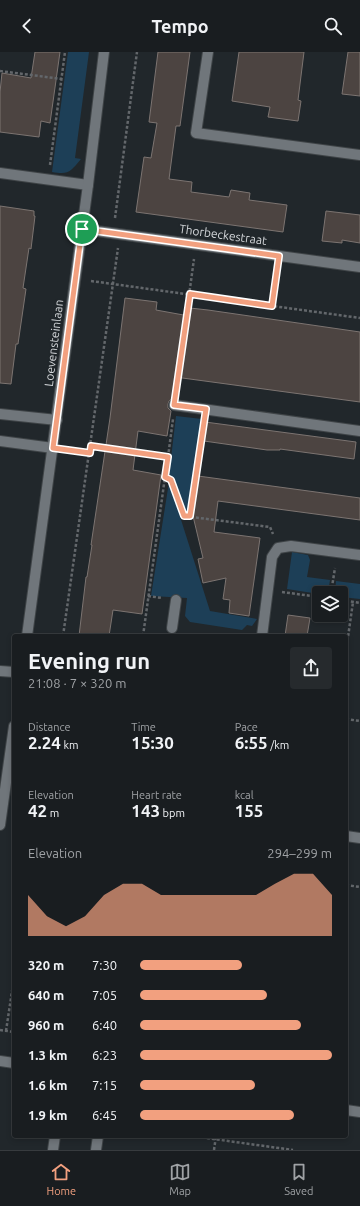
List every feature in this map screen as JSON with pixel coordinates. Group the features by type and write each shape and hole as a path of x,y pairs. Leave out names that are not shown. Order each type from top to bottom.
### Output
{"street":[{"name":"Loevensteinlaan","path":"27,634 88,185 104,52"},
{"path":"208,52 196,132 360,155"},
{"path":"0,173 88,185"},
{"name":"Thorbeckestraat","path":"82,229 360,267"},
{"path":"174,405 360,431"},
{"path":"0,414 57,420"},
{"path":"0,441 53,448"},
{"path":"262,634 272,557 278,548 291,546 360,555"},
{"path":"172,628 176,600"},
{"path":"0,671 12,672"},
{"path":"0,825 10,789 12,758"},
{"path":"348,836 360,838"},
{"path":"0,1061 12,1063"},
{"path":"348,1110 360,1112"},
{"path":"53,1150 55,1138"},
{"path":"96,1150 98,1138"}],"path":[{"path":"48,180 65,52"},
{"path":"64,634 113,284 117,234 138,52"},
{"path":"0,70 62,79"},
{"path":"143,634 196,244"},
{"path":"272,306 279,256"},
{"path":"75,279 360,318"},
{"path":"190,516 206,409"},
{"path":"91,446 168,457"},
{"path":"53,448 90,453"},
{"path":"165,477 171,480 184,516 270,528 278,548"},
{"path":"332,586 337,552"},
{"path":"268,591 312,596"},
{"path":"348,601 360,603"},
{"path":"348,637 353,602"},
{"path":"348,719 360,721"},
{"path":"348,885 360,887"},
{"path":"6,1031 12,991"},
{"path":"0,1030 12,1032"},
{"path":"214,1150 215,1138 293,1150"}],"shaded area":[{"path":"68,52 89,52 75,158 81,159 69,172 58,173 52,172"},
{"path":"176,416 202,419 189,512 186,512 173,478 169,475"},
{"path":"169,482 210,611 257,619 252,626 247,625 242,630 190,622 185,616 187,598 151,596"},
{"path":"292,552 308,555 310,560 307,577 330,580 329,586 312,586 312,593 287,589"},
{"path":"336,581 360,584 360,599 348,598 348,586 336,586"}],"building":[{"path":"35,52 60,52 50,123 41,121 39,137 0,132 0,92 2,73 31,78"},
{"path":"158,52 190,52 180,126 176,126 169,179 192,182 191,192 229,197 231,190 250,193 249,200 287,205 283,232 136,212 144,157 151,158 157,123 149,122"},
{"path":"239,52 304,52 298,100 301,101 298,121 268,117 270,107 232,101"},
{"path":"348,52 360,52 360,96 342,94"},
{"path":"0,206 34,211 35,216 31,249 29,248 23,288 26,289 18,344 16,344 11,384 0,383"},
{"path":"326,211 360,215 360,243 342,240 342,243 322,241"},
{"path":"125,298 157,302 156,310 189,316 190,308 360,332 360,402 175,377 172,399 168,404 168,408 171,411 167,436 138,431 133,470 161,475 142,614 113,610 109,634 79,634 86,577 110,418"},
{"path":"205,422 356,442 354,459 280,449 267,450 204,441"},
{"path":"198,476 360,498 360,520 218,501 214,532 260,538 249,616 229,613 230,600 223,599 226,578 203,583 198,559 203,558 193,516"},
{"path":"288,615 310,618 307,634 285,634"}],"route":[{"path":"82,229 279,256 272,306 190,294 174,405 206,409 190,516 184,516 171,480 165,477 168,457 91,446 90,453 53,448 82,229"}]}
